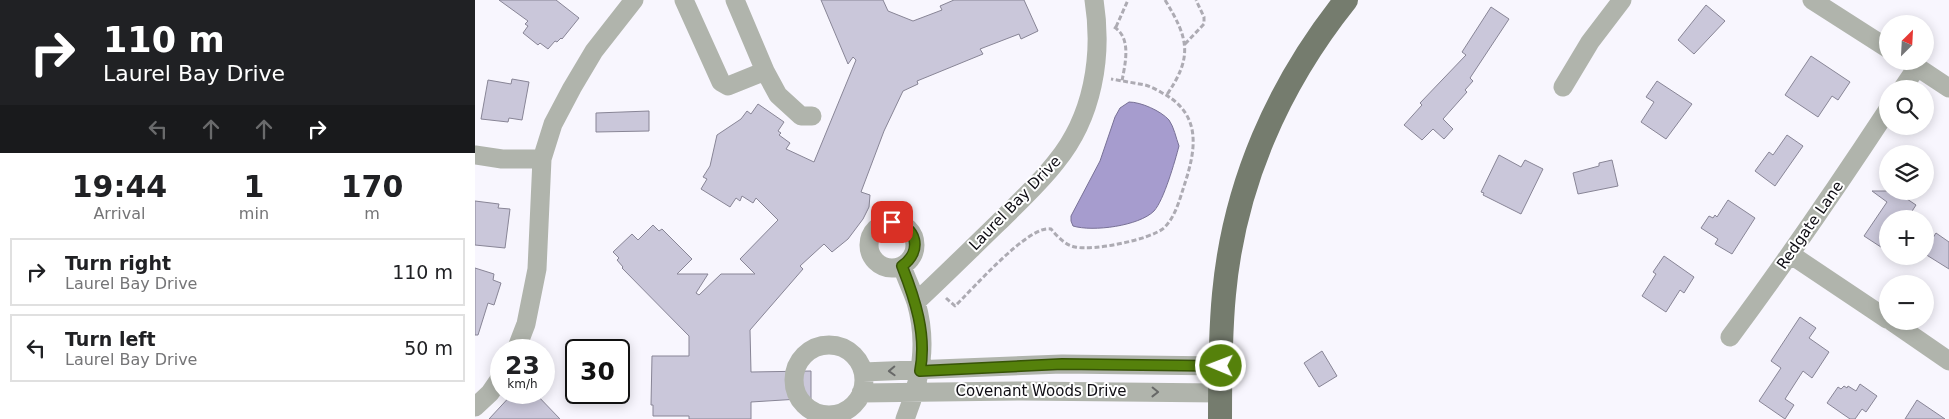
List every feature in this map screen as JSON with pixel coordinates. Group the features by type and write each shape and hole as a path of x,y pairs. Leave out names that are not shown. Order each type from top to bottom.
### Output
{"main road":[{"path":"1220,419 1224,294 1231,244 1243,195 1260,145 1277,105 1320,32 1346,0"}],"street":[{"path":"520,339 526,324 537,269 542,159 553,124 595,51 634,0"},
{"path":"684,0 721,82 728,86 765,71"},
{"path":"735,0 765,71 778,95 801,116 813,116"},
{"name":"Laurel Bay Drive","path":"916,302 1024,196 1056,162 1069,144 1089,100 1107,29 1094,0"},
{"path":"1563,87 1594,36 1622,0"},
{"path":"1812,0 1879,43"},
{"path":"1922,70 1949,88"},
{"name":"Redgate Lane","path":"1730,337 1790,254 1879,123"},
{"path":"475,155 502,159 542,159"},
{"path":"1790,254 1879,314"},
{"path":"902,266 916,302 922,345 920,371 905,419"},
{"path":"1904,330 1949,360"},
{"path":"829,344 841,346 851,352 859,361 863,372 864,383 856,402 848,409 837,414 827,415 806,407 799,398 793,381 794,372 799,361 807,352 817,346 829,344"},
{"name":"Covenant Woods Drive","path":"863,372 1062,364 1221,366"},
{"path":"1103,365 1103,392"},
{"name":"Covenant Woods Drive","path":"861,393 914,391 1220,393"},
{"path":"475,407 490,393"}],"path":[{"path":"1122,81 1127,49 1119,31 1107,29 1128,0"},
{"path":"1165,0 1175,18 1185,44 1184,62 1177,79 1166,96"},
{"path":"1185,44 1204,24 1204,17 1197,0"},
{"path":"937,283 944,296 955,306 1014,247 1042,228 1051,229 1059,238 1075,247 1112,246 1149,236 1163,229 1170,221 1190,169 1193,145 1189,117 1182,107 1147,86 1095,76"}],"shaded area":[{"path":"1129,102 1145,105 1161,113 1169,120 1175,133 1179,146 1162,198 1154,211 1138,221 1103,228 1073,226 1071,216 1100,161 1115,117 1120,108"}],"building":[{"path":"499,0 556,0 579,18 562,39 557,42 555,41 548,49 540,43 538,45 523,33 528,26 525,24 528,21"},
{"path":"821,0 883,0 888,11 913,21 942,10 940,6 954,0 1024,0 1038,31 1021,39 1019,34 980,49 983,54 917,81 918,84 903,91 884,131 861,192 870,195 869,207 863,219 848,239 832,252 824,244 800,266 803,269 750,330 751,372 811,371 811,400 751,402 751,419 689,419 689,416 653,416 653,405 651,405 652,356 689,356 689,336 622,268 617,260 619,258 613,252 632,234 638,240 653,225 659,231 662,229 692,259 677,274 708,274 696,293 699,295 721,274 755,274 740,259 778,220 756,198 753,203 742,196 740,201 736,198 730,207 701,189 707,179 703,177 710,166 717,135 741,119 747,111 751,114 758,104 784,122 778,131 781,133 779,135 790,143 786,149 814,162 856,60 853,57 848,64"},
{"path":"1706,5 1725,21 1694,54 1678,40"},
{"path":"1491,7 1509,19 1470,78 1473,81 1465,90 1467,92 1443,119 1453,129 1444,139 1433,129 1422,140 1404,125 1422,105 1420,103 1466,55 1462,52"},
{"path":"1811,56 1850,82 1838,100 1832,96 1818,117 1785,95"},
{"path":"512,79 529,82 522,120 509,118 508,122 481,119 488,80 511,84"},
{"path":"1657,81 1692,104 1666,139 1641,122 1654,102 1646,97"},
{"path":"649,111 649,131 596,132 596,113"},
{"path":"1787,135 1803,146 1775,186 1755,171 1769,152 1773,155"},
{"path":"1499,155 1521,167 1525,160 1543,169 1521,214 1483,195 1484,193 1481,192"},
{"path":"1612,160 1618,186 1578,194 1573,173 1599,166 1599,163"},
{"path":"1872,191 1879,191 1879,196"},
{"path":"1728,200 1755,218 1732,254 1715,244 1718,239 1701,228 1709,216 1713,218 1715,215 1717,217"},
{"path":"1884,200 1908,200 1916,205 1913,210 1882,210 1887,202"},
{"path":"475,201 499,204 498,208 510,209 505,248 475,245"},
{"path":"1879,214 1879,246 1864,236"},
{"path":"1936,233 1949,242 1949,269 1934,260 1934,236"},
{"path":"1664,256 1694,277 1684,293 1680,290 1666,312 1642,296 1656,274 1653,272"},
{"path":"475,268 494,274 493,280 501,283 494,305 488,303 478,335 475,335"},
{"path":"1800,317 1816,328 1809,338 1829,352 1812,378 1803,371 1785,399 1794,405 1785,419 1759,401 1781,368 1771,361"},
{"path":"1322,351 1337,376 1319,387 1304,363"},
{"path":"1860,384 1877,396 1866,412 1862,409 1855,419 1850,419 1827,403 1838,387 1841,389 1844,386 1847,388 1848,386 1856,391"},
{"path":"1917,400 1945,419 1905,419"},
{"path":"503,404 546,404 560,419 489,419"}],"route":[{"path":"892,222 900,223 907,227 915,240 913,255 902,266 916,302 922,345 920,371 1062,364 1221,366"}]}
